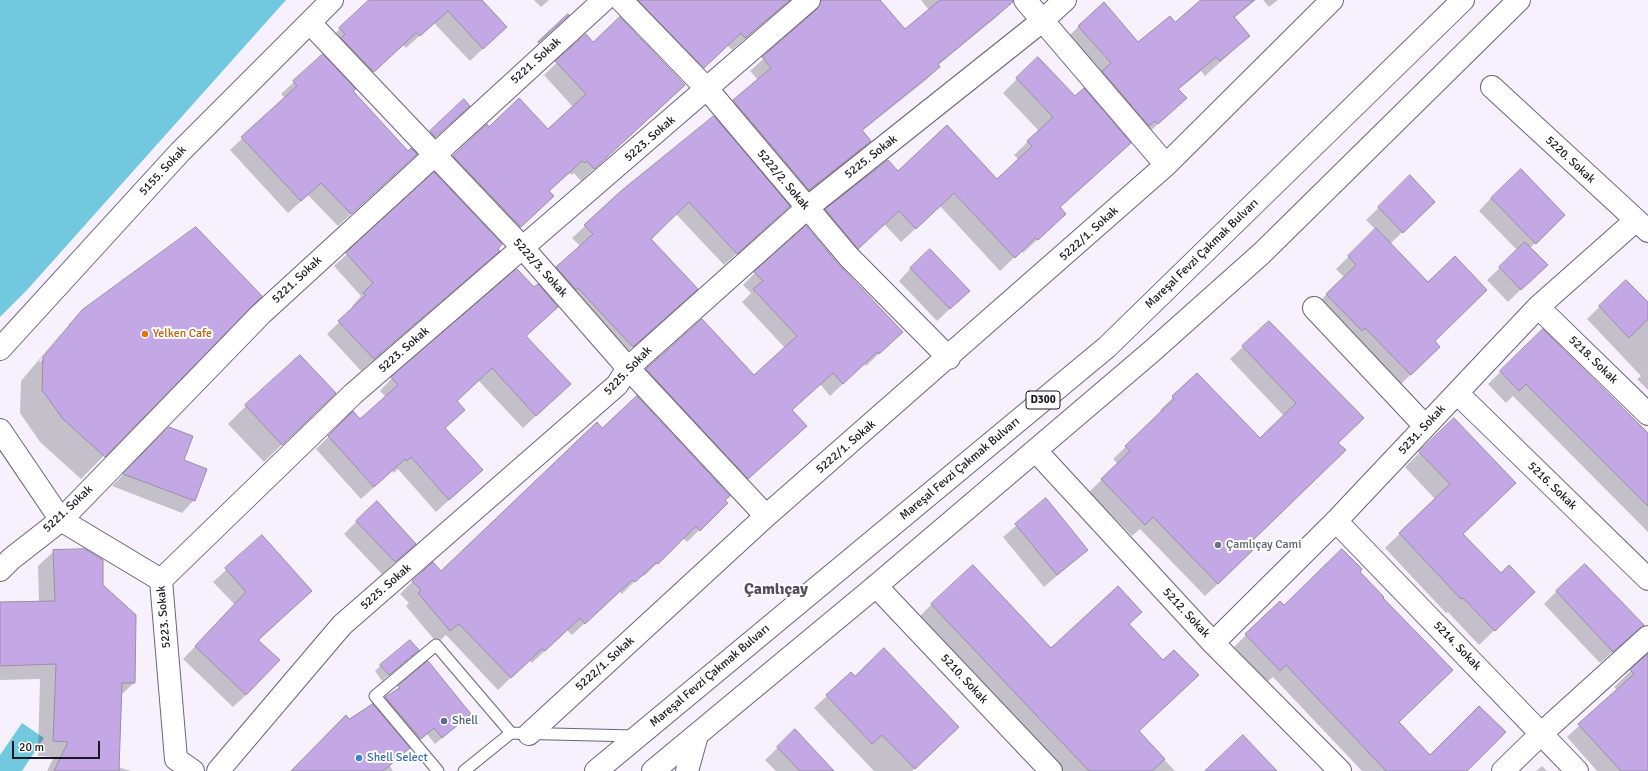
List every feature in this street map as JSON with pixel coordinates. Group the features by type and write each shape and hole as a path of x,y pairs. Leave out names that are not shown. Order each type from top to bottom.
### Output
{"main road":[{"name":"5155. Sokak","path":"0,349 180,152 332,0"},
{"name":"5221. Sokak","path":"0,570 61,520 261,314 604,0"},
{"name":"5222/2. Sokak","path":"620,0 708,90 849,257 949,358"},
{"name":"5223. Sokak","path":"193,771 176,759 160,580 353,394 708,90 810,0"},
{"path":"1025,0 1166,165"},
{"name":"5225. Sokak","path":"218,771 342,624 617,385 628,368 807,208 1042,21 1065,0"},
{"name":"5222/1. Sokak","path":"520,734 766,516 949,358 1166,165 1332,0"},
{"name":"Mareşal Fevzi Çakmak Bulvarı","path":"596,771 1107,347 1463,0"},
{"name":"D300","path":"652,771 876,586 1151,352 1262,253 1519,0"},
{"name":"5222/3. Sokak","path":"310,23 523,248 628,368 766,516"},
{"name":"5220. Sokak","path":"1492,87 1642,226"},
{"name":"5231. Sokak","path":"1214,643 1336,521 1538,307 1642,226"},
{"name":"5218. Sokak","path":"1538,307 1648,414"},
{"path":"1314,308 1425,426"},
{"name":"5216. Sokak","path":"1457,393 1648,579"},
{"path":"0,430 61,520 160,580"},
{"name":"5212. Sokak","path":"1036,451 1214,643 1340,771"},
{"name":"5214. Sokak","path":"1336,521 1577,771"},
{"name":"5210. Sokak","path":"876,586 1051,771"},
{"path":"1503,771 1542,733 1648,637"},
{"path":"687,771 697,735"}],"lane":[{"path":"438,771 375,696 436,645 520,734"},
{"path":"464,771 520,734 638,736"}],"water":[{"path":"0,0 286,0 27,290 0,317"},
{"path":"22,723 44,738 22,771 0,771 0,755"}],"building":[{"path":"369,0 482,0 507,27 483,49 448,11 420,36 416,33 374,72 341,38 345,34 339,28"},
{"path":"638,0 790,0 745,38 741,33 704,68"},
{"path":"821,0 880,0 905,29 940,0 1013,0 1013,2 938,64 940,67 862,130 871,141 809,190 733,100 771,68 762,57 817,9"},
{"path":"1201,0 1254,0 1234,17 1250,36 1220,61 1216,57 1178,89 1187,98 1158,124 1155,121 1149,126 1102,71 1111,63 1078,26 1104,2 1138,42 1170,16 1175,22"},
{"path":"568,14 569,15 538,43 538,42"},
{"path":"620,17 685,85 594,169 587,161 585,163 582,161 549,191 554,196 521,227 453,156 487,124 489,127 519,98 548,129 586,94 555,61 586,34 593,42"},
{"path":"323,54 356,89 353,91 408,151 411,148 417,154 351,214 321,183 301,201 241,137 297,86 293,81"},
{"path":"1038,57 1075,96 1084,88 1131,143 1060,207 1066,214 1038,240 1035,238 1015,258 954,193 916,229 899,211 858,249 825,209 888,160 898,171 947,125 997,179 1032,146 1027,141 1053,117 1016,78"},
{"path":"464,99 470,106 435,137 430,131"},
{"path":"714,116 790,206 737,254 689,202 651,239 698,289 633,347 578,288 576,290 556,267 593,234 584,225 621,191"},
{"path":"1521,169 1565,215 1536,244 1491,198"},
{"path":"434,172 502,244 498,249 500,251 374,359 338,321 366,295 363,293 373,283 346,253"},
{"path":"1410,175 1435,202 1403,233 1378,207"},
{"path":"806,226 839,265 903,332 879,354 877,352 843,384 833,373 792,410 807,426 748,479 646,369 702,319 754,375 797,336 753,289 763,281 754,272"},
{"name":"Yelken Cafe","path":"196,227 262,296 105,457 63,419 42,390 43,357 82,310"},
{"path":"1376,228 1428,282 1455,256 1487,290 1435,341 1440,347 1411,375 1365,328 1362,331 1326,294 1356,265 1348,256"},
{"path":"1525,242 1548,265 1521,290 1499,267"},
{"path":"930,249 970,291 950,309 910,268"},
{"path":"517,269 534,287 538,284 558,307 526,336 571,384 536,416 492,368 457,401 465,410 445,428 483,470 449,500 411,457 407,461 405,459 374,487 328,436 353,411 360,419 398,385 391,377"},
{"path":"1626,280 1648,302 1648,319 1629,338 1599,306"},
{"path":"1269,321 1364,418 1338,443 1346,450 1249,544 1254,549 1218,584 1153,517 1145,525 1101,479 1130,451 1125,446 1174,399 1172,396 1197,373 1260,438 1296,403 1242,346"},
{"path":"1543,329 1648,433 1648,506 1526,384 1519,391 1500,371"},
{"path":"300,355 336,393 282,445 245,405"},
{"path":"637,396 730,496 725,500 728,503 700,531 696,526 658,564 656,563 635,582 632,580 585,624 580,618 545,651 542,649 511,678 459,624 450,631 418,593 421,590 412,581 433,562 441,571 597,422 602,428"},
{"path":"1454,418 1516,483 1463,534 1501,573 1509,565 1535,592 1495,631 1463,598 1461,599 1399,533 1450,484 1419,452"},
{"path":"169,427 193,436 184,460 207,469 195,501 123,474"},
{"path":"1046,498 1088,550 1057,575 1015,524"},
{"path":"377,501 416,544 395,562 356,521"},
{"path":"262,535 312,591 258,640 280,660 246,695 195,646 246,592 225,568"},
{"path":"85,549 103,560 103,585 136,615 135,683 122,683 119,771 54,771 68,742 53,741 56,664 0,666 0,602 55,601 53,550"},
{"path":"1342,549 1362,569 1360,572 1384,597 1383,598 1453,670 1399,722 1430,755 1479,706 1506,732 1467,771 1386,771 1286,665 1280,671 1245,634 1280,601 1284,605"},
{"path":"1585,564 1644,625 1613,652 1556,591"},
{"path":"973,565 1051,648 1118,586 1142,612 1129,624 1163,660 1174,650 1199,675 1139,731 1165,759 1152,771 1089,771 931,604"},
{"path":"410,640 419,650 389,675 380,665"},
{"path":"884,648 959,727 915,769 882,735 872,744 826,695 851,672 855,676"},
{"path":"1648,654 1648,771 1621,771 1578,724 1634,674 1630,670"},
{"path":"428,661 471,714 442,738 434,728 421,739 385,697 400,688 398,686"},
{"path":"373,704 410,748 383,771 291,771 346,715 349,719"},
{"path":"795,729 834,771 800,771 777,747"},
{"path":"1243,735 1277,771 1205,771"}],"place":[{"name":"Yelken Cafe","path":"145,334"},
{"name":"Çamlıçay Cami","path":"1218,545"},
{"name":"Shell","path":"444,721"},
{"name":"Shell Select","path":"359,758"}],"district":[{"name":"Çamlıçay","path":"776,590"}]}
